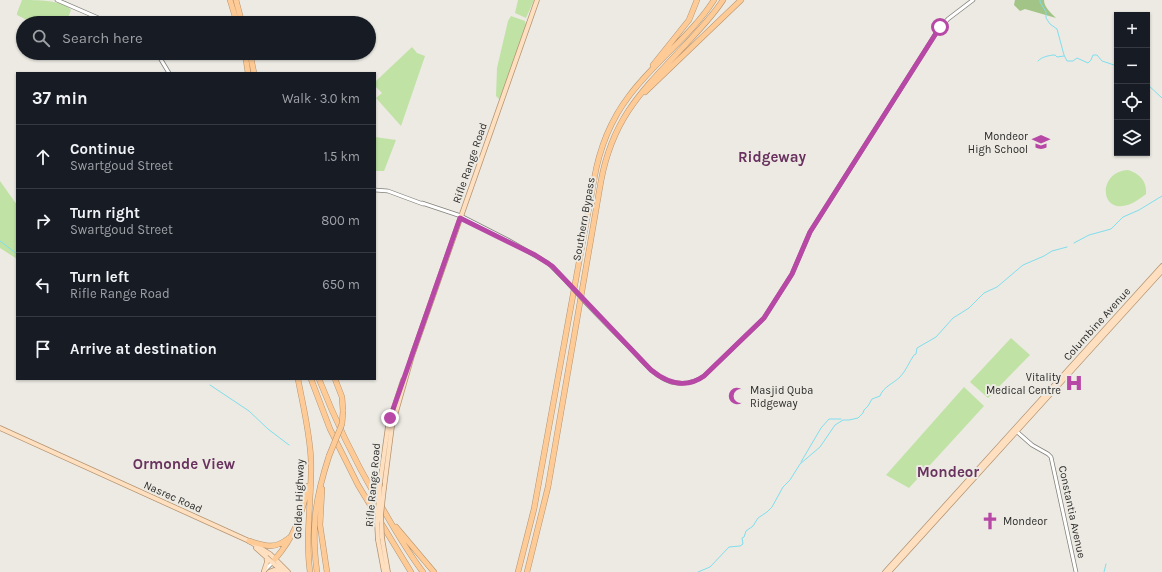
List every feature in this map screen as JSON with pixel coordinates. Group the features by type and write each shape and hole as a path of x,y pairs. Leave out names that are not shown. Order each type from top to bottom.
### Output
{"highway":[{"path":"230,0 235,16"},
{"path":"236,0 240,16"},
{"path":"640,83 686,24 692,15 698,0"},
{"name":"Southern Bypass","path":"518,572 534,509 596,168 602,146 611,125 626,100 698,20 714,0"},
{"name":"Southern Bypass","path":"528,572 548,487 603,171 612,140 637,97 710,18 722,0"},
{"path":"612,140 634,106 648,89 741,0"},
{"path":"246,60 248,72"},
{"path":"251,60 254,72"},
{"name":"Golden Highway","path":"298,380 307,427 311,462 307,542 310,572"},
{"path":"310,380 330,429 358,485 412,572"},
{"path":"319,380 340,430 359,467 386,516 423,572"},
{"name":"Golden Highway","path":"316,572 314,519 316,498 326,464 342,424 342,397 335,380"},
{"path":"275,562 287,545 304,507 311,462"},
{"path":"326,464 321,497 320,525 327,572"},
{"path":"386,516 434,572"},
{"path":"249,541 265,546 274,546 281,544 292,535"}],"main road":[{"name":"Rifle Range Road","path":"388,572 377,523 380,483 388,426 394,405 537,0"},
{"name":"Columbine Avenue","path":"1152,280 1162,266"},
{"name":"Columbine Avenue","path":"889,572 1042,400 1162,271"},
{"name":"Rifle Range Road","path":"384,572 380,539 381,515 390,435 412,356"},
{"path":"395,415 402,414"},
{"name":"Nasrec Road","path":"0,429 249,541 288,572"},
{"name":"Nasrec Road","path":"0,429 239,538 275,562 282,572"},
{"name":"Columbine Avenue","path":"885,572 910,547"},
{"path":"265,555 267,562 266,572 275,570 282,572"}],"street":[{"path":"57,0 94,16"},
{"path":"376,190 388,191 460,217 524,249 548,263 651,370 670,382 681,384 692,382 704,376 764,318 792,274 810,232 939,28 948,19 973,0"},
{"path":"161,60 168,72"},
{"name":"Constantia Avenue","path":"1016,430 1032,445 1050,456 1076,572"},
{"path":"266,572 275,562"}],"green space":[{"path":"22,0 56,2 71,10 69,16 19,16 17,13"},
{"path":"518,0 534,0 526,18 515,13"},
{"path":"1015,0 1044,0 1046,7 1056,18 1025,9 1020,11 1014,5"},
{"path":"511,16 525,21 526,25 499,99 496,96 497,68 508,21"},
{"path":"412,47 417,53 425,56 401,126 376,98 382,93 376,87 376,81"},
{"path":"376,137 396,140 384,171 376,171"},
{"path":"1128,170 1142,179 1145,185 1146,194 1131,204 1119,206 1111,203 1107,197 1106,188 1109,180 1117,173"},
{"path":"0,181 16,204 16,258 0,248"},
{"path":"1011,338 1030,355 988,398 970,382"},
{"path":"964,387 984,406 909,488 886,475"}],"waterway":[{"path":"1040,0 1046,12 1046,18 1050,24 1057,29 1067,61 1073,61 1077,58 1088,63 1093,55 1097,55 1102,61 1114,65"},
{"path":"1038,61 1041,58 1048,56 1064,56"},
{"path":"1150,87 1162,98"},
{"path":"1074,243 1089,235 1111,229 1123,217 1139,210 1162,196"},
{"path":"0,241 16,253"},
{"path":"698,572 710,567 729,547 740,546 743,544 742,538 744,537 746,531 753,526 758,518 772,507 783,487 790,480 800,464 820,447 835,425 843,420 858,418 872,399 880,396 886,388 900,377 916,354 917,348 936,337 953,318 969,308 984,293 997,287 1023,265 1052,251 1067,247"},
{"path":"210,385 249,411 268,429 289,445"},
{"path":"801,462 821,428 829,419 841,419"},
{"path":"1104,572 1106,564"}],"place":[{"name":"Mondeor High School","path":"1041,142"},
{"name":"Vitality Medical Centre","path":"1074,383"},
{"name":"Masjid Quba Ridgeway","path":"737,396"},
{"name":"Mondeor","path":"990,521"}],"district":[{"name":"Ridgeway","path":"772,157"},
{"name":"Ormonde View","path":"184,464"},
{"name":"Mondeor","path":"948,472"}],"route":[{"path":"390,418 460,218 524,249 543,259 552,266 651,370 660,377 670,382 686,384 704,376 764,318 792,274 810,232 940,27"}]}
